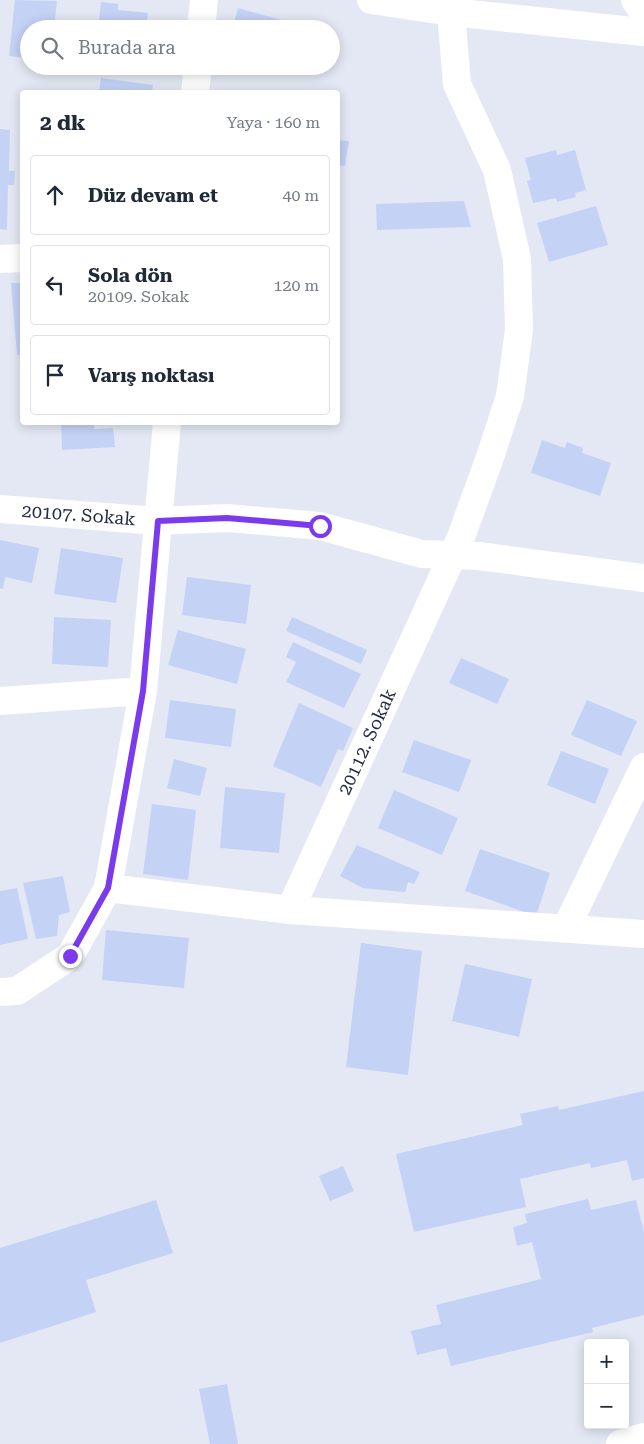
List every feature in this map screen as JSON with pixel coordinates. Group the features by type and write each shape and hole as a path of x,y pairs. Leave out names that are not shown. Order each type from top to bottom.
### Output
{"street":[{"path":"202,20 204,0"},
{"path":"371,0 451,12 644,32"},
{"path":"635,0 644,12"},
{"name":"20112. Sokak","path":"290,910 460,537 510,396 519,330 517,259 497,170 457,84 451,12"},
{"path":"195,90 197,75"},
{"path":"0,259 20,258"},
{"path":"0,992 17,991 70,956 108,888 143,691 167,425"},
{"name":"20107. Sokak","path":"0,509 158,521 227,518 320,526 422,554 447,565 479,556 644,578"},
{"path":"0,701 143,691"},
{"path":"566,928 644,767"},
{"path":"108,888 290,910 644,934"},
{"path":"620,1444 644,1437"}],"building":[{"path":"15,0 57,1 55,20 20,20 20,57 9,56"},
{"path":"101,2 118,4 118,10 148,13 147,20 99,20"},
{"path":"238,8 282,20 235,20"},
{"path":"101,78 153,85 152,90 99,90"},
{"path":"0,129 10,130 9,171 15,171 14,185 8,185 7,230 0,229"},
{"path":"340,140 349,141 345,166 340,165"},
{"path":"556,150 557,155 575,150 586,190 575,193 576,197 557,202 556,198 533,203 527,181 531,180 525,158"},
{"path":"464,201 471,227 377,230 376,204"},
{"path":"596,206 608,245 549,262 537,223"},
{"path":"11,283 20,283 20,355 17,355"},
{"path":"61,425 94,425 94,429 113,428 115,447 62,450"},
{"path":"542,440 565,448 567,442 583,448 582,453 611,463 600,496 531,473"},
{"path":"0,540 39,548 32,583 5,577 3,589 0,588"},
{"path":"61,548 123,558 116,603 54,594"},
{"path":"187,577 251,585 246,624 182,615"},
{"path":"54,617 111,620 108,667 52,664"},
{"path":"292,617 367,650 361,664 286,631"},
{"path":"178,630 246,649 237,684 168,665"},
{"path":"293,642 361,674 344,708 286,682 296,662 286,657"},
{"path":"461,658 509,679 497,704 449,683"},
{"path":"170,700 236,709 231,747 165,738"},
{"path":"587,700 637,721 621,756 571,735"},
{"path":"299,703 353,728 343,751 338,749 321,787 273,766"},
{"path":"414,740 471,760 459,792 402,772"},
{"path":"561,751 609,769 595,804 547,785"},
{"path":"174,759 207,768 200,796 167,788"},
{"path":"225,787 285,793 279,853 220,848"},
{"path":"394,790 458,818 442,855 378,828"},
{"path":"152,804 196,810 188,880 143,874"},
{"path":"357,845 420,872 414,884 408,882 405,892 363,888 340,876"},
{"path":"480,849 550,873 536,916 465,891"},
{"path":"63,876 70,912 59,915 57,936 36,939 23,883"},
{"path":"17,888 28,939 0,945 0,891"},
{"path":"106,930 189,938 184,988 102,980"},
{"path":"361,943 422,951 408,1075 346,1067"},
{"path":"465,964 532,979 519,1037 452,1021"},
{"path":"644,1091 644,1178 632,1181 627,1160 591,1168 590,1163 520,1179 526,1207 414,1232 396,1154 523,1125 520,1114 558,1106 559,1110"},
{"path":"343,1166 354,1191 330,1201 319,1176"},
{"path":"588,1199 591,1210 636,1200 644,1232 644,1315 592,1328 593,1332 451,1366 446,1348 417,1355 411,1331 441,1324 436,1305 541,1279 532,1242 517,1246 513,1227 527,1223 525,1214"},
{"path":"156,1200 173,1253 86,1280 96,1312 0,1343 0,1248"},
{"path":"227,1384 238,1444 210,1444 199,1389"}],"route":[{"path":"70,956 108,888 143,691 158,521 227,518 320,526"}]}
